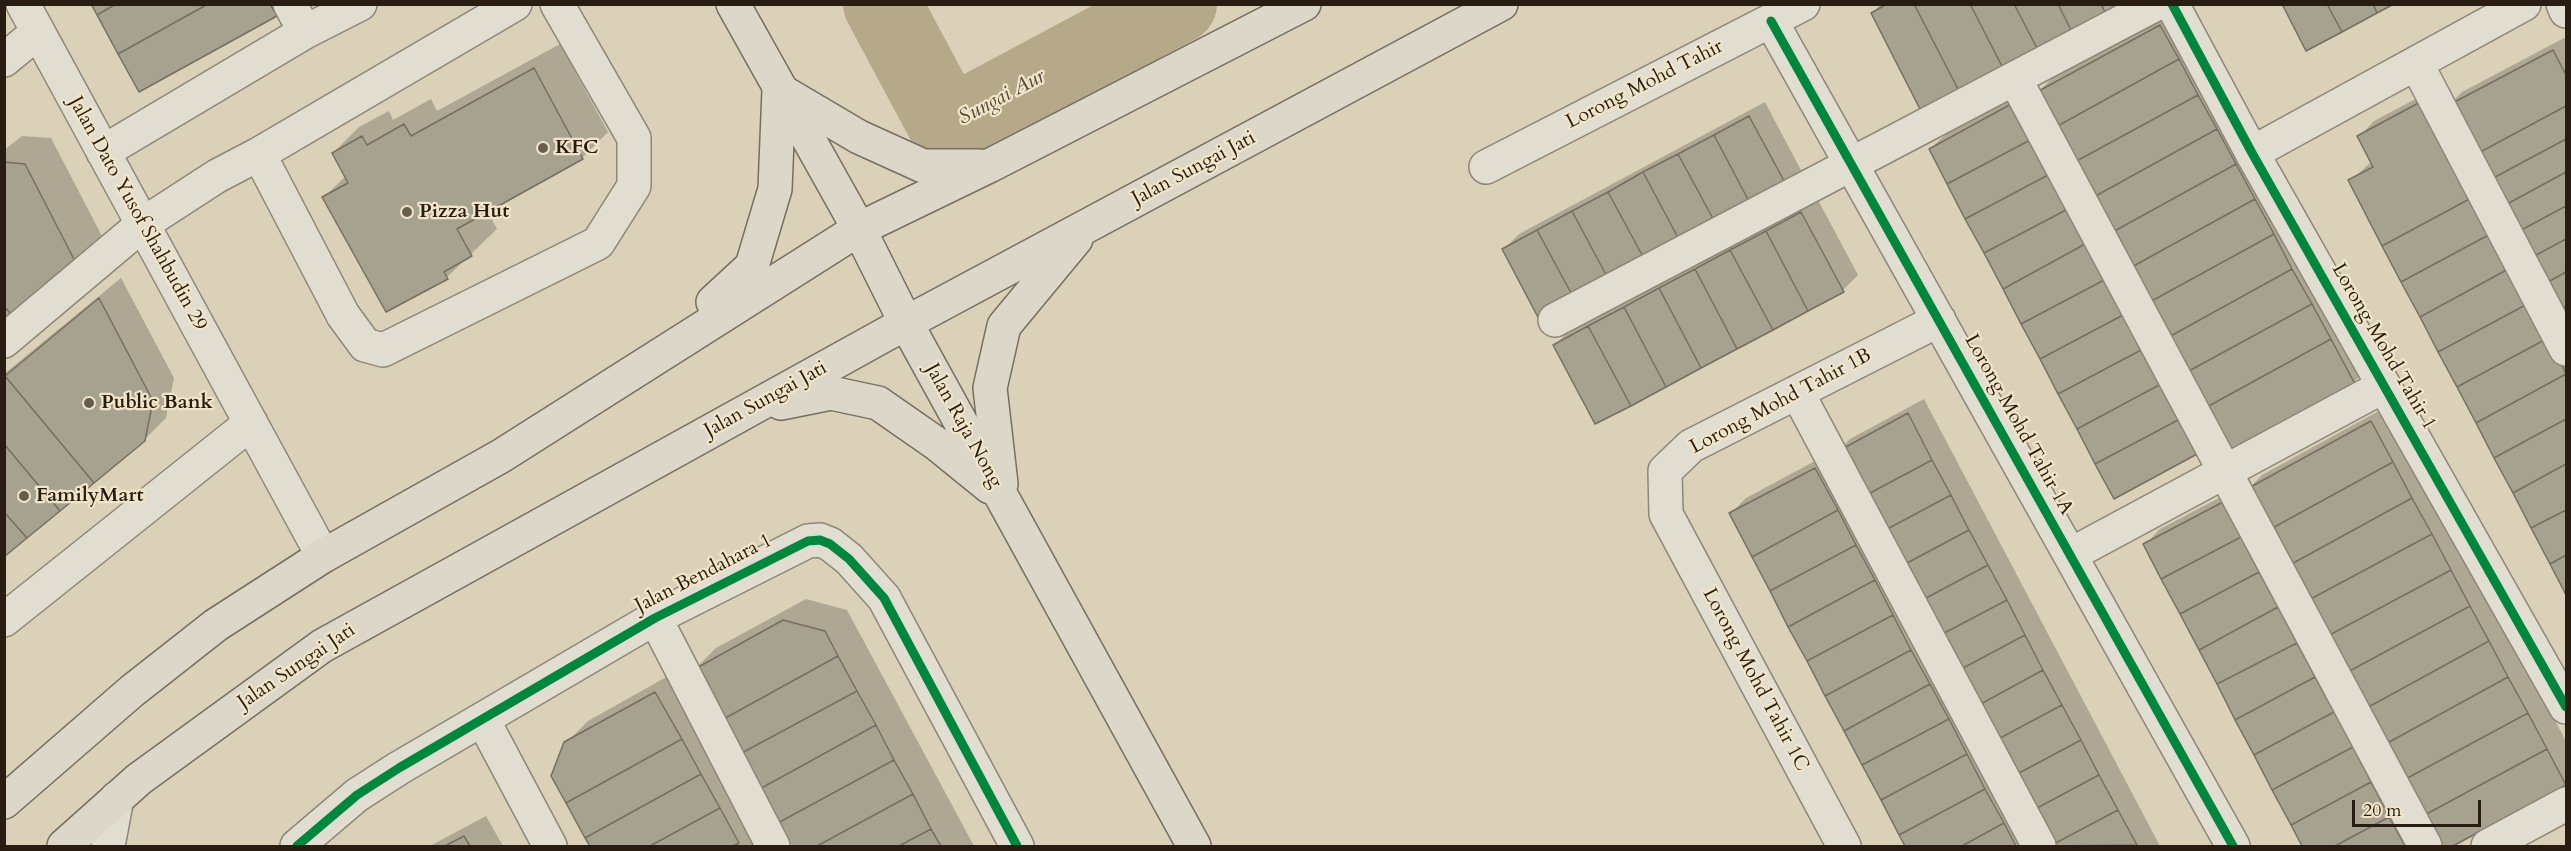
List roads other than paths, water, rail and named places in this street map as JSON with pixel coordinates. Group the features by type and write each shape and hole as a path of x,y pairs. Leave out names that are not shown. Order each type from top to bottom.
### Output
{"main road":[{"name":"Jalan Raja Nong","path":"733,4 779,90 859,229 906,322 1194,846"},
{"path":"4,802 132,691 216,625 323,556 501,456 859,229 988,166 1304,4"},
{"name":"Jalan Sungai Jati","path":"64,846 139,779 322,646 906,322 1501,4"},
{"path":"657,355 752,266 775,189 779,90 859,137 922,166 988,166"},
{"path":"1003,498 990,388 1004,326 1087,226"},
{"path":"749,409 831,393 878,403 937,444 1003,498"}],"street":[{"path":"103,152 297,18 360,4"},
{"path":"4,341 143,224 217,176 259,154 515,4"},
{"path":"259,154 344,315 365,345 383,350 598,243 634,186 634,138 557,4"},
{"name":"Lorong Mohd Tahir","path":"1486,166 1803,4"},
{"path":"1555,320 2156,4"},
{"name":"Lorong Mohd Tahir 1","path":"2172,4 2252,153 2384,386 2557,669 2566,706"},
{"path":"2252,153 2524,4"},
{"path":"2563,4 2566,11"},
{"path":"4,60 31,18"},
{"name":"Jalan Dato Yusof Shahbudin 29","path":"31,18 323,556"},
{"name":"Lorong Mohd Tahir 1A","path":"1771,21 2233,846"},
{"path":"2416,63 2566,349"},
{"path":"2015,79 2425,846"},
{"name":"Lorong Mohd Tahir 1B","path":"1666,514 1665,471 1691,446 1939,320"},
{"path":"2070,555 2384,386"},
{"path":"1797,392 2039,846"},
{"path":"4,620 251,423"},
{"name":"Lorong Mohd Tahir 1C","path":"1666,514 1844,846"},
{"name":"Jalan Bendahara 1","path":"300,845 357,795 399,768 655,618 808,541 820,540 831,544 849,559 884,598 1017,846"},
{"path":"655,618 773,846"},
{"path":"483,720 550,846"},
{"path":"108,846 117,798"},
{"path":"2488,846 2566,804"}],"waterway":[{"name":"Sungai Aur","path":"882,4 948,127 1178,4"}],"place":[{"name":"KFC","path":"543,148"},
{"name":"Pizza Hut","path":"407,212"},
{"name":"Public Bank","path":"89,403"},
{"name":"FamilyMart","path":"24,496"}]}
